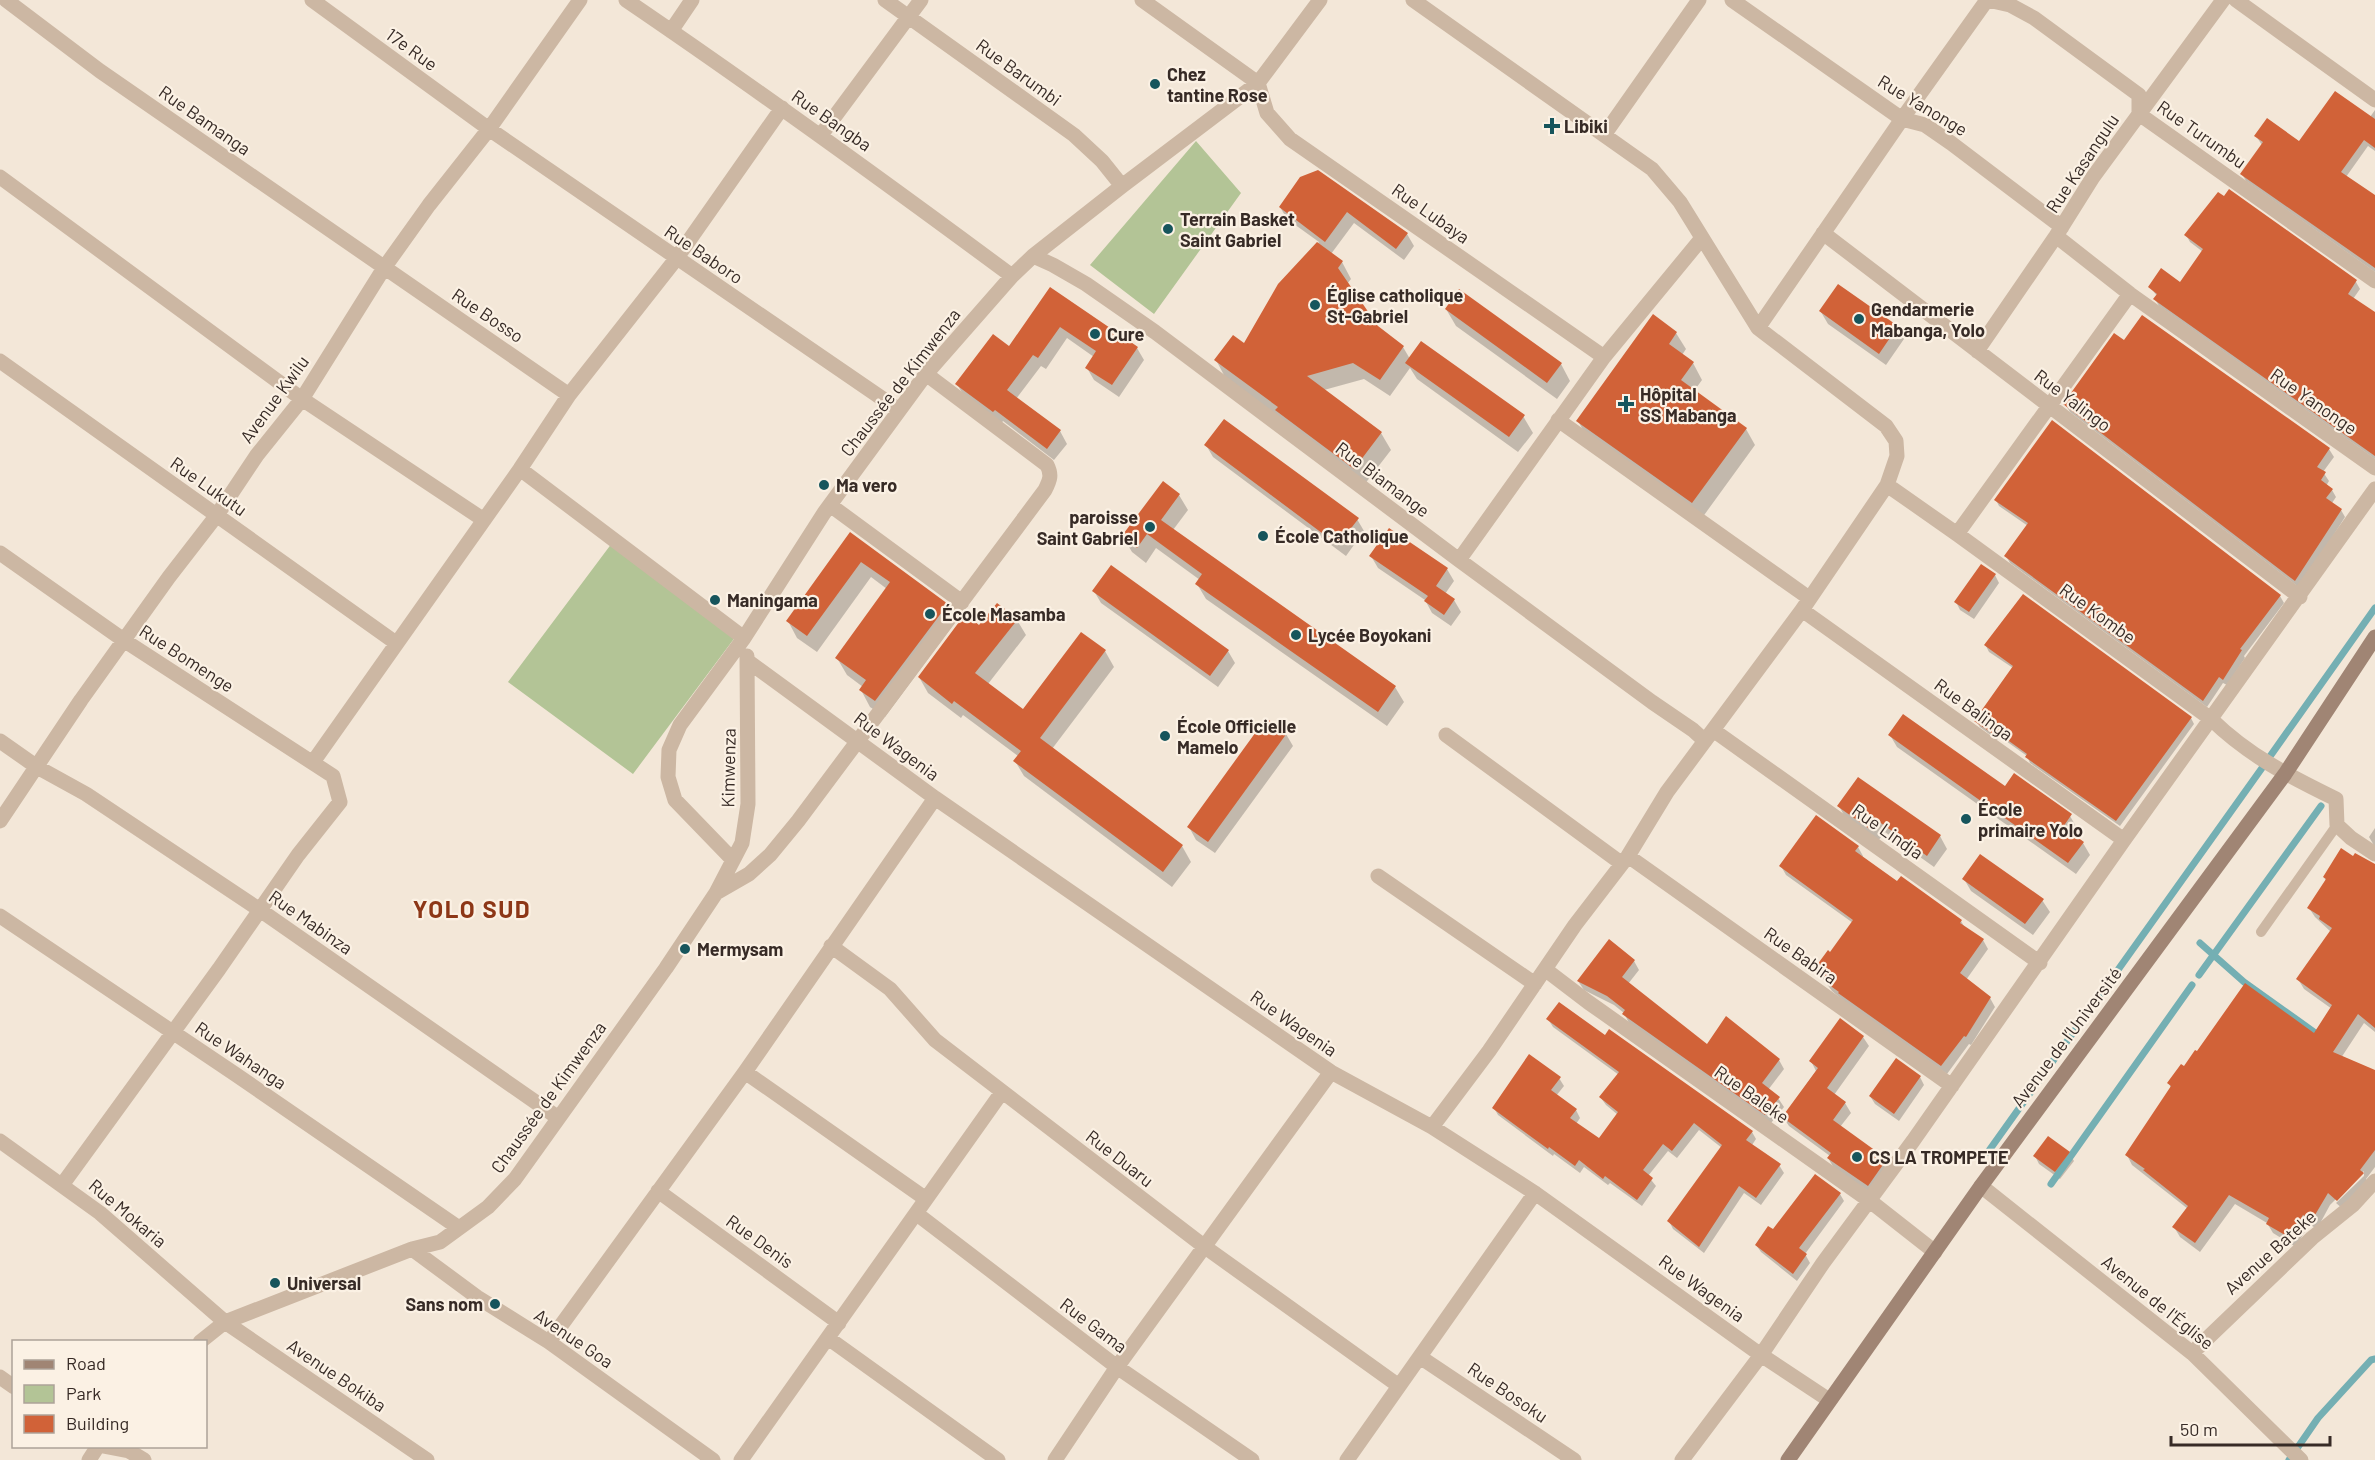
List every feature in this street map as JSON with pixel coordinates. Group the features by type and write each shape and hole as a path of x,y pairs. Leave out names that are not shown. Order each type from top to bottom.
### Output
{"main road":[{"name":"Avenue de l’Université","path":"1788,1460 1981,1186 2285,774 2375,637"}],"street":[{"name":"Rue Bamanga","path":"6,0 100,71 384,268"},
{"name":"17e Rue","path":"312,0 489,129"},
{"name":"Avenue Kwilu","path":"0,821 81,700 257,455 302,399 384,268 429,205 489,129 580,0"},
{"name":"Rue Bangba","path":"626,0 821,135 1012,276"},
{"path":"671,31 692,0"},
{"name":"Rue Barumbi","path":"885,0 1074,135 1102,161 1122,186"},
{"path":"821,135 921,0"},
{"path":"1142,0 1258,83"},
{"name":"Chaussée de Kimwenza","path":"733,860 675,800 668,777 669,750 680,725 744,638 830,505 926,374 1012,276 1033,256 1122,186 1258,83 1320,0"},
{"path":"1413,0 1604,135 1652,170 1668,185 1758,328 1886,426 1896,441 1897,456 1887,485 1805,604 1667,792 1624,859 1499,1038 1432,1127"},
{"path":"1604,135 1699,0"},
{"name":"Rue Yanonge","path":"1732,0 1902,118 1925,125 1952,142 2059,231 2130,294 2375,468"},
{"path":"1758,328 1902,118 1987,0"},
{"name":"Rue Turumbu","path":"1987,0 2010,5 2034,18 2139,95 2139,114 2375,281"},
{"name":"Rue Kasangulu","path":"1977,351 2093,177 2223,0"},
{"path":"2236,0 2375,100"},
{"name":"Rue Lubaya","path":"1258,83 1267,113 1290,139 1604,357"},
{"path":"313,762 520,469 569,394 676,258 782,108"},
{"name":"Rue Baboro","path":"489,129 898,410"},
{"path":"0,177 302,399 484,520"},
{"name":"Rue Yalingo","path":"1823,234 2300,597"},
{"path":"1459,560 1604,357 1702,238"},
{"name":"Rue Biamange","path":"1033,256 1086,284 1155,332 1459,560 1709,735"},
{"name":"Rue Bosso","path":"384,268 569,394"},
{"path":"1957,534 2130,294"},
{"name":"Rue Lukutu","path":"0,361 396,643"},
{"path":"716,893 749,874 770,855 859,741 1045,490 1050,480 1047,465 926,374"},
{"name":"Rue Balinga","path":"1558,420 2124,840"},
{"path":"520,469 744,638"},
{"name":"Rue Kombe","path":"1887,485 2211,719 2234,741 2285,774 2336,799 2337,825"},
{"path":"1682,1460 1761,1355 1823,1263 2040,963 2124,840 2300,597 2375,489"},
{"path":"830,505 962,602"},
{"name":"Rue Bomenge","path":"0,553 124,641 333,776 340,802 310,839 260,910"},
{"name":"Kimwenza","path":"716,893 742,843 748,804 749,662 744,638"},
{"name":"Rue Wagenia","path":"749,662 935,798 1331,1072 1432,1127 1535,1193 1761,1355 1829,1400"},
{"name":"Rue Babira","path":"1446,735 1952,1086"},
{"name":"Rue Lindja","path":"1709,735 2040,963"},
{"name":"Rue Mabinza","path":"0,741 37,767 86,794 260,910 557,1117"},
{"path":"549,1342 745,1072 935,798"},
{"path":"2337,825 2351,838 2375,854"},
{"path":"1378,876 1535,984"},
{"name":"Chaussée de Kimwenza","path":"201,1340 225,1322 412,1249 440,1242 488,1207 515,1179 557,1117 666,968 716,893"},
{"path":"62,1185 260,910"},
{"name":"Rue Wahanga","path":"0,916 459,1228"},
{"name":"Rue Duaru","path":"831,946 890,989 935,1040 1002,1092 1205,1247 1399,1386"},
{"name":"Rue Baleke","path":"1546,970 1870,1201 1935,1252"},
{"path":"745,1072 926,1199"},
{"path":"1055,1460 1117,1367 1331,1072"},
{"path":"741,1460 1002,1092"},
{"name":"Rue Mokaria","path":"0,1142 100,1213 225,1322"},
{"name":"Avenue Bateke","path":"2192,1353 2312,1238 2353,1205 2375,1181"},
{"name":"Avenue de l'Église","path":"1981,1186 2192,1353 2301,1460"},
{"name":"Rue Denis","path":"658,1191 839,1323"},
{"path":"1347,1460 1535,1193"},
{"name":"Rue Gama","path":"917,1214 1117,1367 1252,1460"},
{"name":"Avenue Goa","path":"412,1249 477,1297 549,1342 713,1460"},
{"name":"Avenue Bokiba","path":"225,1322 427,1460"},
{"path":"828,1338 998,1460"},
{"name":"Rue Bosoku","path":"1420,1357 1574,1460"},
{"path":"88,1460 99,1448"},
{"path":"112,1448 129,1451 144,1460"}],"lane":[{"path":"2261,932 2337,825"}],"green space":[{"name":"Terrain Basket Saint Gabriel","path":"1196,141 1241,193 1154,314 1090,265"},
{"path":"612,543 736,636 633,774 508,682"}],"building":[{"path":"2335,91 2375,119 2375,148 2364,140 2341,172 2375,195 2375,268 2240,174 2263,142 2254,136 2267,118 2299,141"},
{"path":"1318,170 1408,233 1396,249 1347,212 1325,242 1279,207 1300,177"},
{"path":"2229,189 2357,280 2348,294 2375,312 2375,456 2153,299 2157,294 2148,287 2161,268 2180,282 2203,249 2184,235 2218,192 2224,196"},
{"path":"1317,242 1343,261 1338,268 1378,326 1404,346 1380,380 1353,363 1307,376 1382,432 1354,469 1275,410 1278,407 1214,360 1233,335 1244,343 1278,284"},
{"name":"Gendarmerie Mabanga, Yolo","path":"1838,284 1898,326 1879,354 1819,311"},
{"path":"1050,287 1138,347 1112,385 1085,368 1096,351 1060,327 1038,358 1033,355 1007,390 1061,430 1047,449 995,410 993,412 955,384 993,334 1009,346"},
{"path":"1459,289 1562,363 1547,383 1445,309"},
{"name":"Hôpital SS Mabanga","path":"1653,314 1677,332 1669,344 1694,362 1681,380 1747,428 1692,503 1576,421"},
{"path":"2142,315 2330,448 2317,467 2326,472 2321,480 2333,489 2326,498 2342,509 2295,581 2063,404 2114,333 2124,340"},
{"path":"1421,341 1525,415 1509,437 1405,363"},
{"path":"1224,419 1359,518 1338,545 1204,445"},
{"path":"2052,420 2281,595 2240,649 2242,650 2223,680 2219,677 2203,701 2004,556 2028,523 1994,500"},
{"name":"Lycée Boyokani","path":"1163,481 1180,494 1161,520 1396,686 1378,712 1195,584 1202,574 1147,534 1137,548 1121,537"},
{"path":"1389,528 1448,568 1436,586 1455,599 1444,615 1424,601 1428,596 1369,556"},
{"name":"École Masamba","path":"850,532 948,604 875,701 859,690 866,680 835,658 890,582 861,562 807,636 786,621"},
{"path":"1981,564 1996,574 1969,612 1954,602"},
{"path":"1111,565 1229,650 1210,676 1092,591"},
{"path":"2023,594 2192,717 2116,821 2025,757 2027,754 1995,731 1993,734 1974,721 2013,666 1984,645"},
{"path":"997,603 1018,619 975,673 1023,709 1081,632 1106,650 1040,738 1183,845 1163,872 1013,761 1021,751 954,701 952,704 918,677 965,614 979,625"},
{"path":"1903,714 2005,786 2014,773 2072,814 2063,827 2084,842 2068,863 1888,735"},
{"path":"1266,718 1287,733 1208,842 1187,827"},
{"path":"1858,777 1941,835 1927,856 1878,821 1871,830 1837,806"},
{"path":"1816,815 1859,846 1855,851 1897,881 1901,876 1962,920 1960,923 1984,939 1960,973 1991,997 1966,1037 1964,1036 1941,1066 1838,993 1825,982 1827,978 1814,969 1828,950 1830,952 1853,920 1779,866"},
{"path":"2341,848 2353,856 2355,853 2375,864 2375,1028 2358,1014 2333,1052 2375,1070 2375,1150 2360,1170 2364,1173 2337,1201 2328,1193 2312,1220 2303,1215 2290,1238 2266,1224 2269,1218 2229,1195 2195,1243 2172,1227 2188,1206 2125,1155 2171,1086 2167,1083 2181,1064 2184,1066 2195,1050 2197,1051 2245,983 2314,1033 2332,1005 2296,979 2332,928 2319,919 2320,916 2307,908 2326,879 2323,877"},
{"path":"1980,854 2044,899 2025,924 1962,879"},
{"path":"1609,939 1635,960 1622,977 1707,1044 1726,1016 1780,1059 1762,1083 1780,1097 1765,1115 1622,1014 1625,1010 1607,996 1577,981"},
{"path":"1559,1002 1605,1035 1609,1029 1753,1131 1746,1140 1781,1164 1756,1198 1739,1186 1699,1247 1667,1221 1722,1145 1694,1123 1672,1151 1663,1144 1643,1170 1653,1178 1637,1200 1605,1176 1603,1179 1579,1160 1575,1166 1549,1147 1548,1149 1492,1108 1529,1054 1561,1077 1551,1090 1577,1109 1570,1118 1599,1138 1618,1112 1599,1097 1619,1072 1546,1019"},
{"path":"1840,1018 1864,1036 1827,1088 1846,1102 1833,1120 1887,1159 1868,1186 1827,1158 1831,1153 1782,1117 1818,1068 1809,1061"},
{"path":"1896,1058 1921,1076 1894,1114 1869,1096"},
{"path":"2048,1136 2070,1152 2055,1172 2033,1156"},
{"path":"1815,1174 1841,1193 1799,1248 1807,1254 1793,1274 1755,1245 1768,1226 1773,1229"}],"waterway":[{"path":"2266,762 2375,608"},
{"path":"1988,1152 2262,768"},
{"path":"2199,975 2321,806"},
{"path":"2200,943 2244,982 2321,1037"},
{"path":"2051,1184 2192,985"},
{"path":"2289,1460 2318,1418 2371,1360 2375,1359"}],"place":[{"name":"Chez tantine Rose","path":"1155,84"},
{"name":"Libiki","path":"1552,126"},
{"name":"Terrain Basket Saint Gabriel","path":"1168,229"},
{"name":"Église catholique St-Gabriel","path":"1315,305"},
{"name":"Gendarmerie Mabanga, Yolo","path":"1859,319"},
{"name":"Cure","path":"1095,334"},
{"name":"Hôpital SS Mabanga","path":"1626,404"},
{"name":"Ma vero","path":"824,485"},
{"name":"paroisse Saint Gabriel","path":"1150,527"},
{"name":"École Catholique","path":"1263,536"},
{"name":"Maningama","path":"715,600"},
{"name":"École Masamba","path":"930,614"},
{"name":"Lycée Boyokani","path":"1296,635"},
{"name":"École Officielle Mamelo","path":"1165,736"},
{"name":"École primaire Yolo","path":"1966,819"},
{"name":"Mermysam","path":"685,949"},
{"name":"CS LA TROMPETE","path":"1857,1157"},
{"name":"Universal","path":"275,1283"},
{"name":"Sans nom","path":"495,1304"}],"district":[{"name":"YOLO SUD","path":"472,908"}]}
